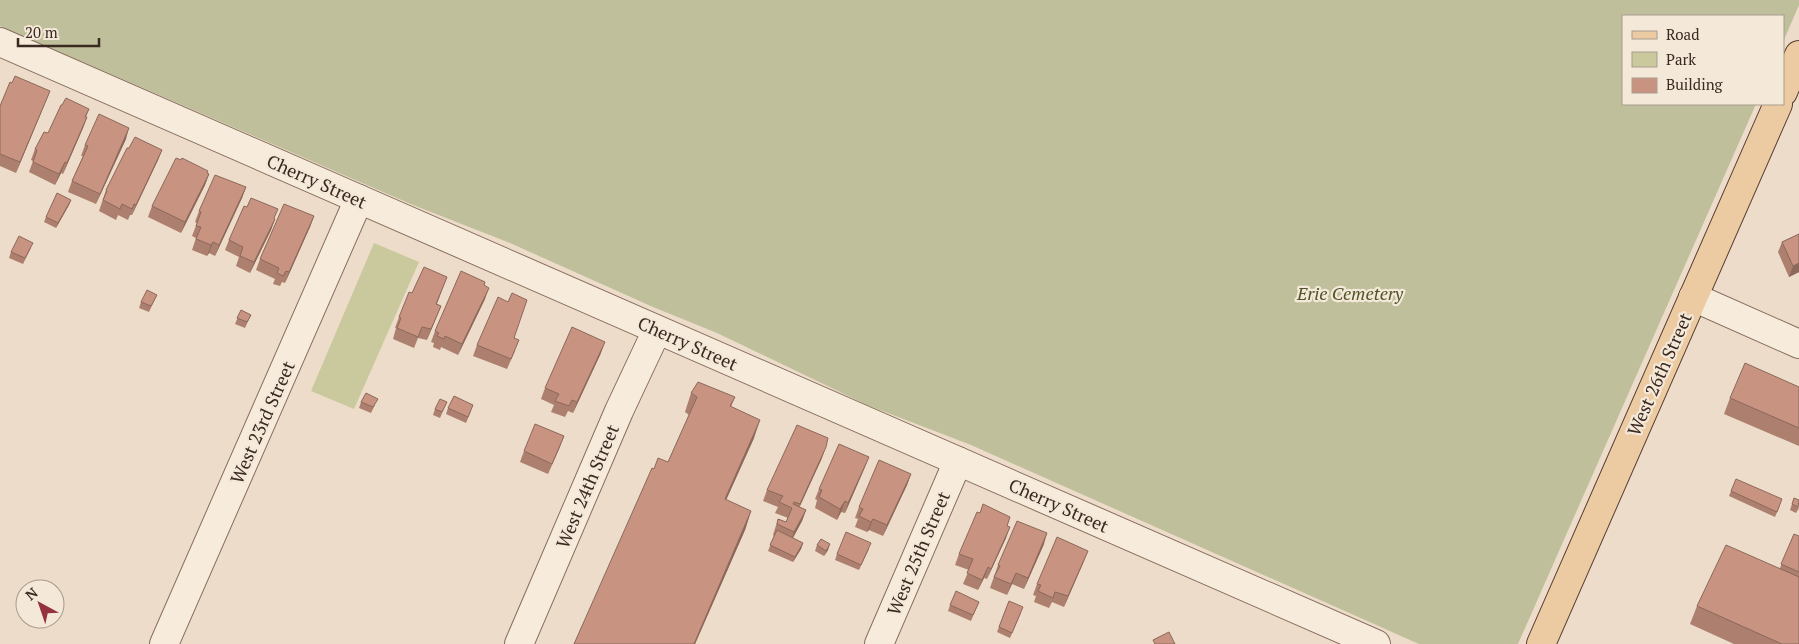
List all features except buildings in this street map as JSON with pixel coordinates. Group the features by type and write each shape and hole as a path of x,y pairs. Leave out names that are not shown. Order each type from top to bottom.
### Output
{"main road":[{"path":"1784,90 1799,55"},
{"name":"West 26th Street","path":"1541,644 1778,105"}],"street":[{"name":"Cherry Street","path":"0,42 1376,644"},
{"name":"West 23rd Street","path":"164,644 359,200"},
{"path":"1693,297 1799,344"},
{"name":"West 24th Street","path":"519,644 615,420 657,330"},
{"name":"West 25th Street","path":"879,644 958,461"}],"green space":[{"name":"Erie Cemetery","path":"0,0 1799,0 1799,5 1784,40 1784,15 1622,15 1622,105 1756,105 1518,644 1419,644 971,445 867,405 717,333 653,307 510,243 413,205 0,26"},
{"path":"374,243 419,262 354,409 311,391"}]}
